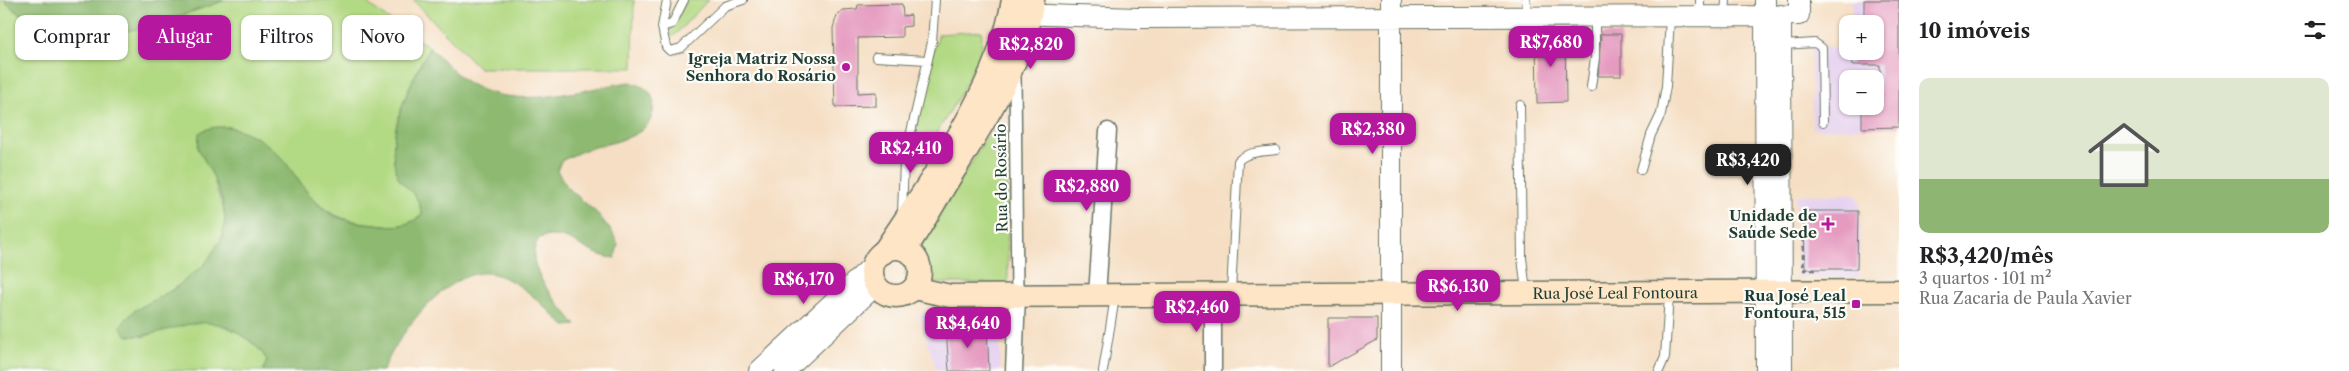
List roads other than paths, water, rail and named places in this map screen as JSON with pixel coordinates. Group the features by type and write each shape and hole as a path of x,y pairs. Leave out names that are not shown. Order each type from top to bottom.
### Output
{"main road":[{"path":"905,250 983,123 1015,60 1022,8"},
{"path":"877,268 897,248 905,250 911,254 919,267 920,274 914,288 908,293 894,296 887,295 877,268 902,224 958,135 990,75 1022,8"},
{"name":"Rua José Leal Fontoura","path":"914,288 950,296 1899,291"}],"street":[{"path":"1022,8 1527,8 1595,16 1670,16 1700,8 1726,8 1770,10 1799,15 1799,0"},
{"path":"1391,8 1391,371"},
{"path":"1766,371 1773,292 1781,46 1770,10"},
{"path":"1770,10 1773,292 1782,371"},
{"name":"Rua do Rosário","path":"1015,60 1017,295"},
{"path":"1106,295 1108,131"},
{"path":"759,371 877,268"},
{"path":"785,371 877,268"},
{"path":"1213,371 1222,294"},
{"path":"1014,371 1017,295"}],"lane":[{"path":"667,0 662,27 666,47 670,51 681,48 725,6 743,0"},
{"path":"662,27 672,24 684,0"},
{"path":"902,224 904,162 932,42 935,0"},
{"path":"1591,87 1595,58 1595,16"},
{"path":"1641,170 1663,105 1666,86 1670,16"},
{"path":"1781,46 1815,43 1822,48 1824,122"},
{"path":"876,56 927,60"},
{"path":"1520,105 1522,258 1526,293"},
{"path":"1222,294 1238,161 1243,156 1276,150"},
{"path":"1659,371 1665,358 1670,292"},
{"path":"1102,371 1106,295"}],"place":[{"name":"Igreja Matriz Nossa Senhora do Rosário","path":"846,67"},
{"name":"Unidade de Saúde Sede","path":"1828,224"},
{"name":"Rua José Leal Fontoura, 515","path":"1856,304"}]}
